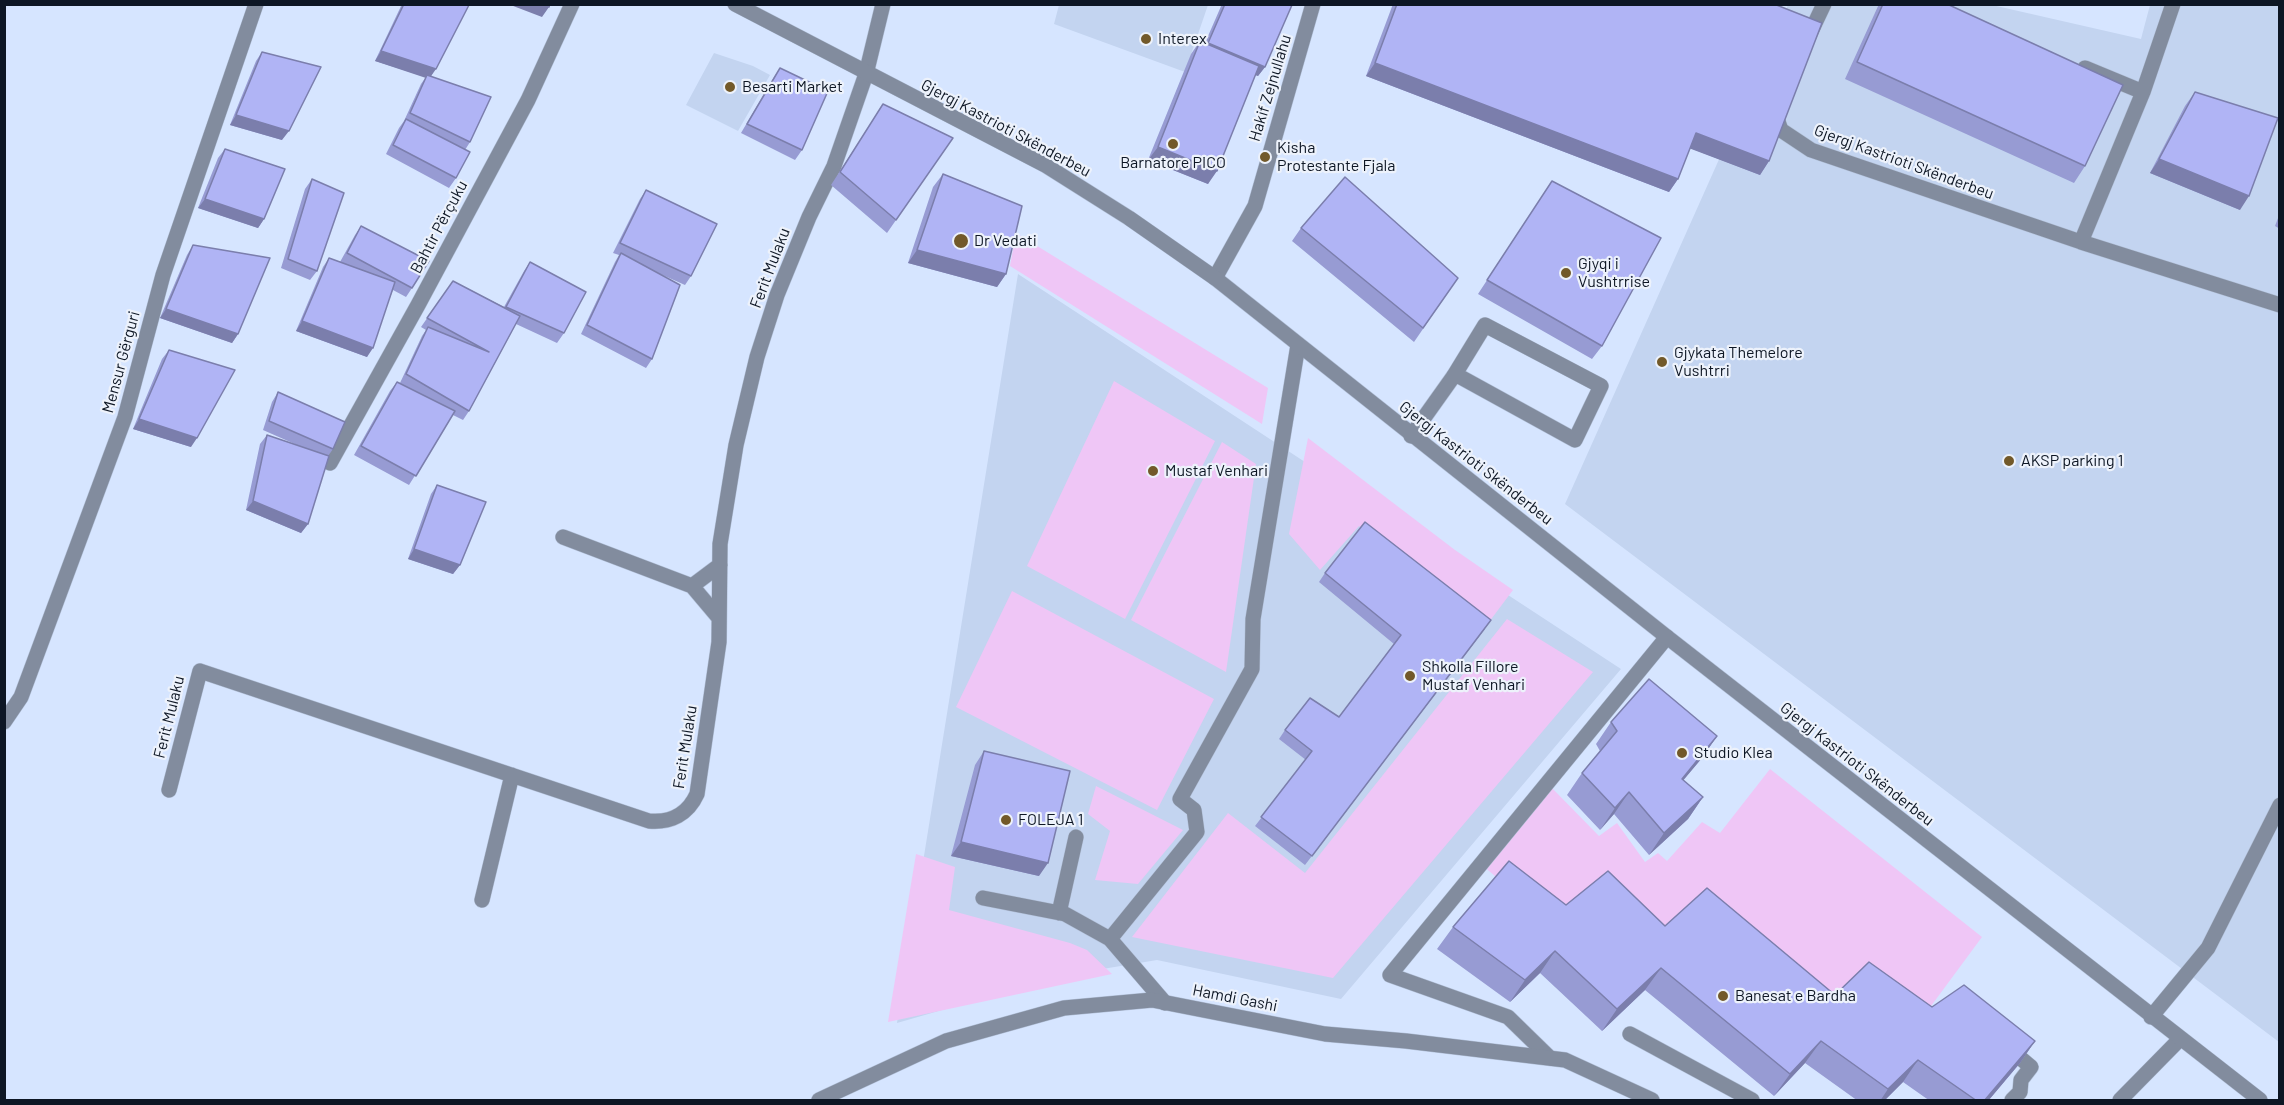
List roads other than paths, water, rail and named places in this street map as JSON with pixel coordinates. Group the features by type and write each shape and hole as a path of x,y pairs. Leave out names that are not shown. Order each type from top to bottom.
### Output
{"street":[{"name":"Mensur Gërguri","path":"4,722 21,697 125,417 163,275 256,4"},
{"name":"Bahtir Përçuku","path":"330,463 528,100 572,4"},
{"name":"Gjergj Kastrioti Skënderbeu","path":"735,4 1045,165 1129,218 1215,278 1667,638 2260,1101"},
{"name":"Ferit Mulaku","path":"169,790 200,671 648,821 677,818 686,811 697,794 719,642 720,543 736,445 757,357 777,295 809,217 834,166 866,74 883,4"},
{"name":"Hakif Zejnullahu","path":"1215,278 1255,206 1313,4"},
{"path":"1799,58 1824,4"},
{"path":"2081,242 2143,92 2173,4"},
{"path":"2067,61 2143,92"},
{"name":"Gjergj Kastrioti Skënderbeu","path":"1779,100 1774,111 1781,130 1811,150 2081,242 2280,305"},
{"path":"1411,436 1455,374 1485,325 1601,386 1575,440 1455,374"},
{"path":"1110,939 1197,832 1194,810 1180,799 1252,669 1253,619 1298,345"},
{"path":"563,537 692,586 719,618"},
{"path":"692,586 720,565"},
{"path":"1550,1058 1508,1017 1390,975 1667,638"},
{"path":"482,900 512,775"},
{"path":"2151,1017 2208,948 2280,805"},
{"path":"1059,913 1076,837"},
{"path":"983,898 1065,914 1110,939 1165,1003"},
{"name":"Hamdi Gashi","path":"819,1101 946,1041 1064,1008 1152,1000 1325,1034 1565,1060 1652,1101"},
{"path":"1630,1034 1752,1101"},
{"path":"2120,1101 2180,1039"},
{"path":"2012,1051 2031,1067 2021,1080 2020,1092 2012,1101"}],"place":[{"name":"Interex","path":"1146,39"},
{"name":"Besarti Market","path":"730,87"},
{"name":"Barnatore PICO","path":"1173,144"},
{"name":"Kisha Protestante Fjala","path":"1265,157"},
{"name":"Dr Vedati","path":"961,241"},
{"name":"Gjyqi i Vushtrrise","path":"1566,273"},
{"name":"Gjykata Themelore Vushtrri","path":"1662,362"},
{"name":"AKSP parking 1","path":"2009,461"},
{"name":"Mustaf Venhari","path":"1153,471"},
{"name":"Shkolla Fillore Mustaf Venhari","path":"1410,676"},
{"name":"Studio Klea","path":"1682,753"},
{"name":"FOLEJA 1","path":"1006,820"},
{"name":"Banesat e Bardha","path":"1723,996"}]}
